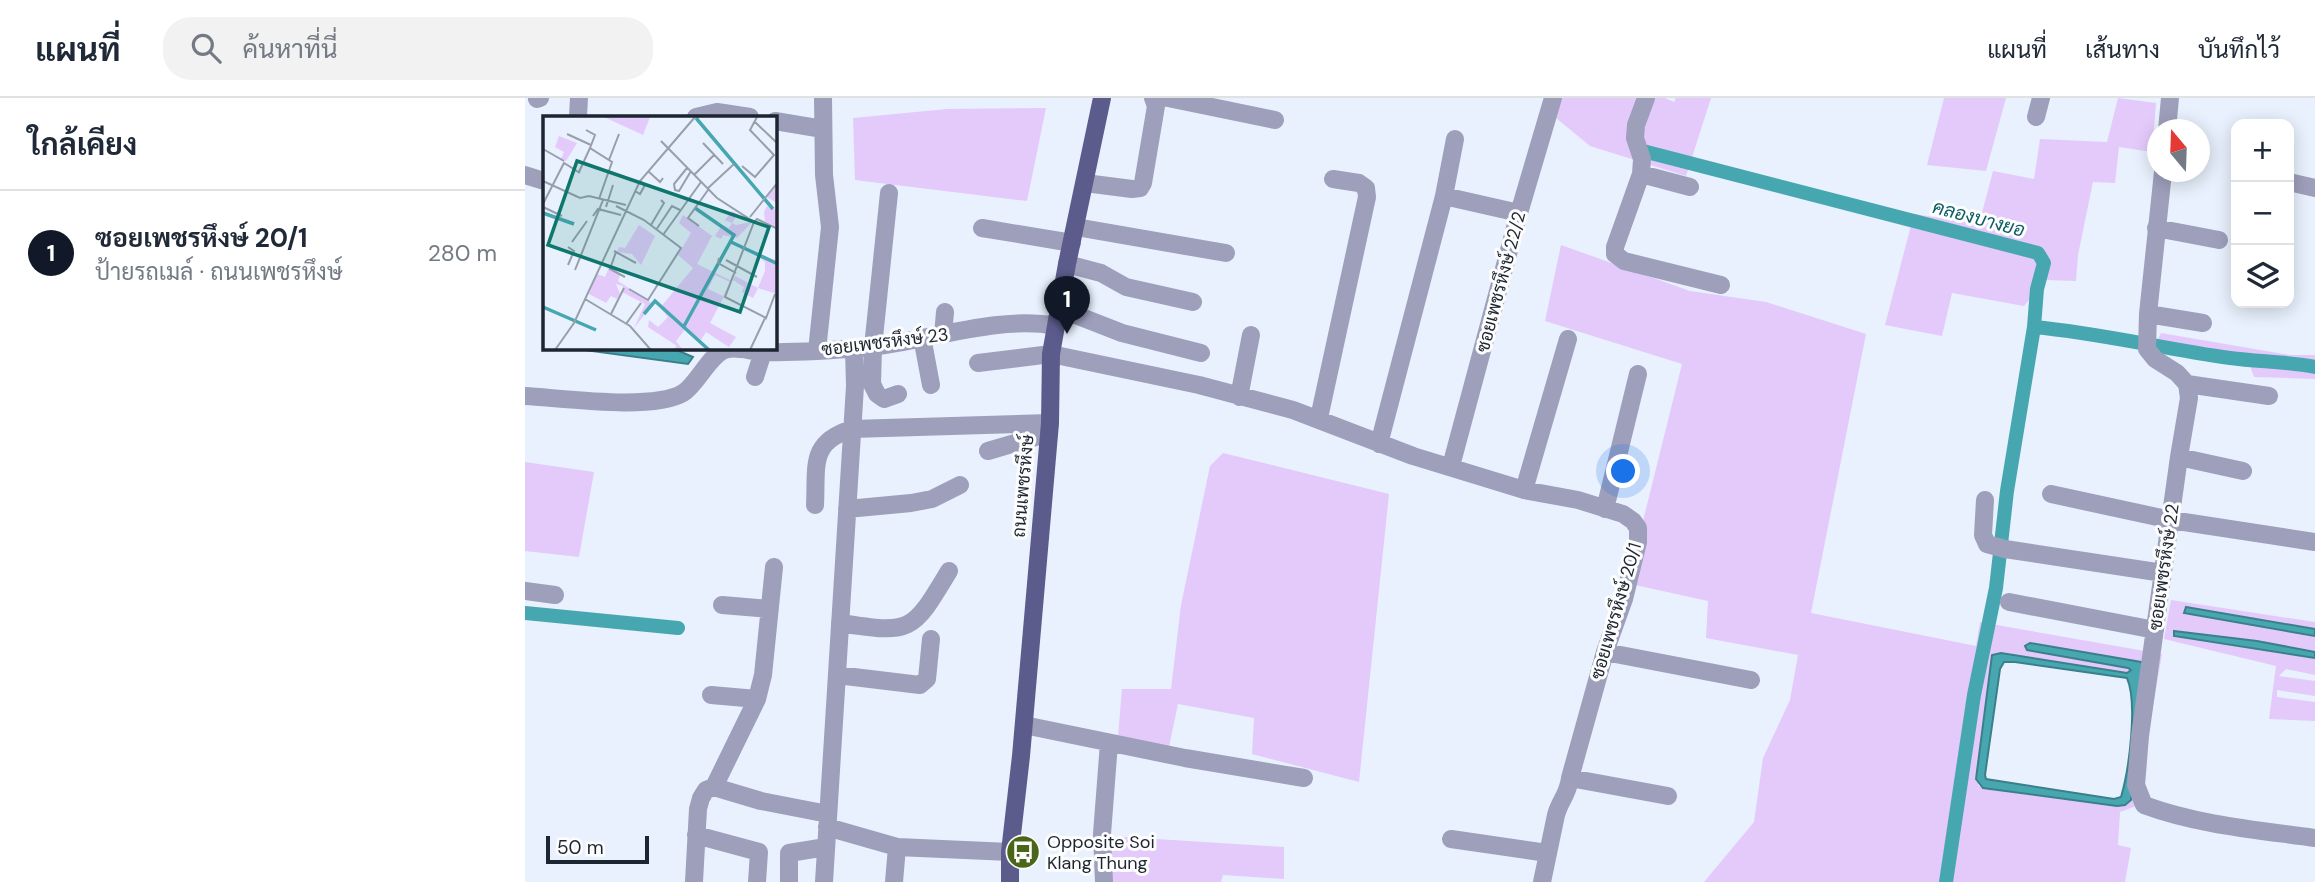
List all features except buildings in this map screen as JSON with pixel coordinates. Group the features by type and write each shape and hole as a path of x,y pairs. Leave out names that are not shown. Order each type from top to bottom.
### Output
{"main road":[{"name":"ถนนเพชรหึงษ์","path":"1010,882 1010,852 1024,725 1049,428 1051,354 1058,308 1102,98"}],"street":[{"path":"577,116 579,98"},
{"path":"817,351 831,227 824,175 823,98"},
{"path":"1085,183 1140,188 1156,106 1160,98 1275,120"},
{"name":"ซอยเพชรหึงษ์ 22/2","path":"1451,466 1553,98"},
{"path":"1646,98 1636,125 1635,138 1642,159 1641,174 1615,247 1615,254 1623,261 1721,285"},
{"path":"2036,117 2041,98"},
{"path":"2168,119 2170,98"},
{"path":"700,116 717,112 743,116"},
{"path":"777,121 823,129"},
{"path":"1379,444 1444,197 1455,139"},
{"path":"1641,174 1690,187"},
{"path":"525,175 543,181"},
{"path":"1319,418 1367,197 1366,188 1359,183 1333,179"},
{"path":"2162,182 2148,314 2148,341 2155,359 2177,373 2187,384 2269,396"},
{"path":"2294,183 2315,188"},
{"path":"889,193 873,346 872,384 877,394 884,399 898,394"},
{"path":"1444,197 1519,213"},
{"path":"982,228 1074,235 1226,253"},
{"path":"2156,228 2218,240"},
{"path":"1067,264 1101,273 1126,287 1193,302"},
{"path":"1058,308 1122,333 1201,353"},
{"path":"943,335 944,312"},
{"path":"2148,314 2203,323"},
{"name":"ซอยเพชรหึงษ์ 23","path":"738,350 817,351 873,346 1035,322 1055,326"},
{"path":"1239,397 1251,335"},
{"path":"922,337 931,385"},
{"path":"1524,490 1568,339"},
{"path":"824,882 855,386 854,348"},
{"name":"ซอยเพชรหึงษ์ 23","path":"525,396 621,402 656,400 683,394 724,350"},
{"path":"755,377 762,352"},
{"name":"ซอยเพชรหึงษ์ 20/1","path":"978,363 1051,354 1199,385 1319,418 1379,444 1524,490 1578,500 1623,514 1633,521 1638,528 1638,535 1624,599 1605,652 1568,793 1558,808 1542,882"},
{"path":"1605,509 1638,374"},
{"name":"ซอยเพชรหึงษ์ 22","path":"2187,384 2189,398 2140,736 2136,785 2144,805 2205,822 2315,838"},
{"path":"815,505 817,457 825,442 835,434 852,429 1049,428"},
{"path":"988,451 1049,428"},
{"path":"2179,457 2243,471"},
{"path":"847,509 932,499 960,485"},
{"path":"2051,494 2171,520 2315,542"},
{"path":"1985,500 1983,535 1987,544 2163,573"},
{"path":"714,787 757,699 775,567"},
{"path":"840,623 878,629 901,628 927,608 949,571"},
{"path":"525,591 555,595"},
{"path":"2009,602 2155,630"},
{"path":"722,605 769,609"},
{"path":"837,675 920,685 927,679 931,639"},
{"path":"1605,652 1751,680"},
{"path":"711,695 757,699"},
{"path":"1024,725 1304,778"},
{"path":"1104,882 1102,834 1109,743"},
{"path":"1570,778 1668,796"},
{"path":"694,882 701,798 706,790 714,787 827,820 897,848 1010,852"},
{"path":"697,835 758,852 789,853 826,847"},
{"path":"1451,839 1548,853"},
{"path":"894,882 897,848"},
{"path":"757,882 758,852"},
{"path":"789,853 789,882"}],"shaded area":[{"path":"1562,98 1665,98 1674,102 1676,98 1711,98 1686,176 1590,146 1556,118"},
{"path":"1944,98 2006,98 1986,171 1927,165"},
{"path":"2118,98 2156,103 2155,119 2147,119 2147,151 2119,147 2115,183 2093,182 2078,255 2076,281 2046,280 2024,306 1952,293 1942,336 1885,325 1914,214 1979,224 1993,171 2034,179 2040,139 2107,142"},
{"path":"1046,108 1027,201 855,180 853,118 947,109"},
{"path":"1561,245 1690,291 1766,302 1866,334 1811,613 1976,646 1980,622 2162,654 2136,806 2120,812 2118,845 2131,848 2125,882 1704,882 1754,822 1763,758 1790,700 1798,655 1706,638 1708,601 1635,585 1643,521 1682,364 1545,321","holes":["2001,653 2127,673 2131,670 2128,668 2144,667 2131,800 2125,805 1983,788 1978,785"]},
{"path":"2161,333 2290,355 2315,355 2315,379 2254,377 2249,363 2154,347"},
{"path":"1223,453 1389,494 1359,782 1252,754 1254,718 1178,704 1169,747 1118,736 1122,689 1171,689 1181,605 1210,466"},
{"path":"525,462 594,472 579,557 525,551"},
{"path":"2171,600 2315,622 2315,629 2186,607 2185,613 2315,636 2315,652 2180,631 2175,631 2174,635 2315,658 2315,675 2286,669 2279,676 2315,681 2315,696 2277,690 2277,697 2315,702 2315,721 2269,719 2276,666 2164,639"},
{"path":"1108,836 1284,847 1284,879 1223,875 1221,882 1109,882"}],"water":[{"path":"585,350 677,350 693,357 688,364"},
{"path":"2186,607 2315,629 2315,636 2184,613"},
{"path":"2174,631 2257,641 2315,652 2315,658 2174,636"},
{"path":"2030,643 2141,662 2144,667 2131,800 2125,805 1983,788 1976,779 1992,655 2001,653 2127,673 2131,670 2027,650 2025,646","holes":["2004,662 2127,678 2132,720 2127,771 2121,797 2114,799 1986,779 2000,669"]}],"waterway":[{"path":"1643,151 2038,253 2044,263 2037,289 2034,327 2007,491 1996,588 1974,695 1946,882"},
{"name":"คลองบางยอ","path":"2034,327 2230,358 2315,367"},
{"path":"525,613 678,628"}],"place":[{"name":"ซอยเพชรหึงษ์ 20/1","path":"1067,334"},
{"name":"Opposite Soi Klang Thung","path":"1023,852"}]}
